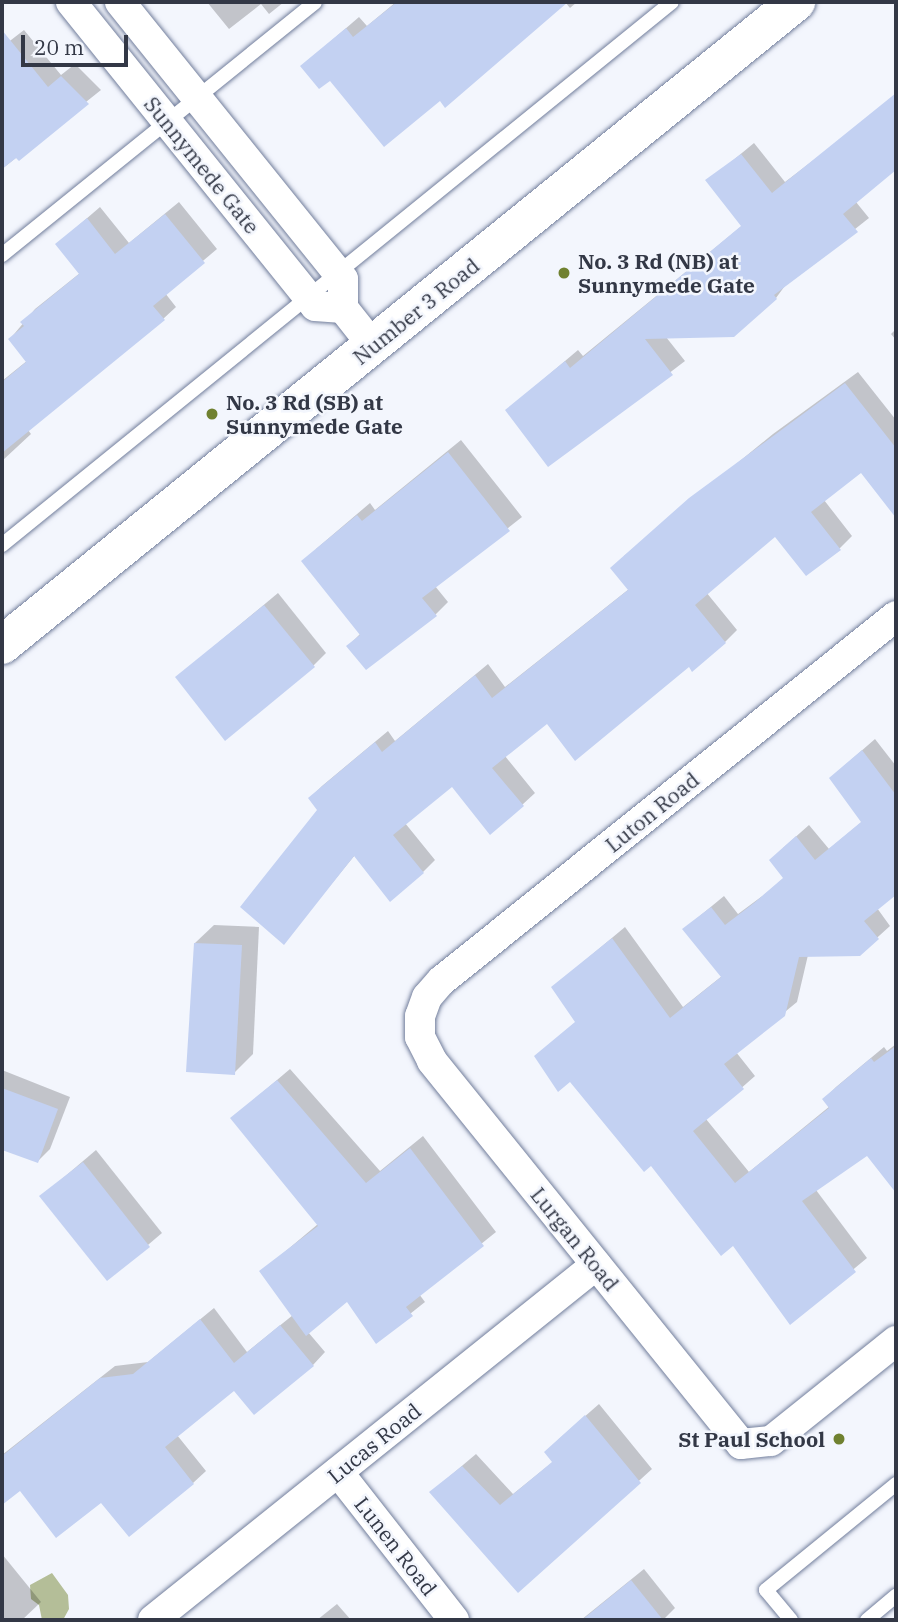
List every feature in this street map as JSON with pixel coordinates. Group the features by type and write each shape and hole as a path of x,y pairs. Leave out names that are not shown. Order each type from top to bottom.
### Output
{"main road":[{"name":"Number 3 Road","path":"2,645 796,2"}],"street":[{"name":"Sunnymede Gate","path":"71,2 308,298"},
{"name":"Sunnymede Gate","path":"120,2 338,273"},
{"path":"338,273 343,279 343,309 373,346"},
{"path":"308,298 315,306 343,309"},
{"name":"Luton Road","path":"419,1016 427,997 441,981 896,616"},
{"name":"Lurgan Road","path":"419,1016 420,1037 432,1061 732,1438 752,1445 771,1441 896,1341"},
{"name":"Lucas Road","path":"153,1620 596,1265"},
{"name":"Lunen Road","path":"338,1472 454,1620"}],"lane":[{"path":"2,255 316,2"},
{"path":"2,545 672,2"},
{"path":"792,1620 766,1590 896,1484"},
{"path":"867,1620 896,1596"}],"shaded area":[{"path":"52,1573 68,1595 69,1609 63,1620 42,1620 39,1605 31,1599 30,1585"}],"building":[{"path":"397,2 568,2 445,108 440,101 384,147 330,81 319,89 300,66 346,28 353,37"},
{"path":"2,30 48,87 61,76 89,104 19,161 16,158 2,169"},
{"path":"896,93 896,170 843,214 858,232 774,295 777,299 734,337 645,339 673,375 548,467 505,410 565,361 570,368 741,226 705,180 741,154 772,193"},
{"path":"165,214 205,263 153,306 165,320 2,453 2,382 26,362 8,339 24,326 20,322 79,274 55,244 87,218 115,254"},
{"path":"845,383 896,448 896,518 861,473 811,512 841,550 806,576 775,537 695,605 726,643 692,672 689,667 575,761 547,724 492,768 524,806 490,835 452,787 393,835 424,873 390,902 354,856 284,945 240,907 317,810 308,798 375,742 382,752 475,675 492,698 628,590 610,568 689,498"},
{"path":"448,452 510,531 422,598 437,616 366,670 346,646 360,635 301,561 357,515 362,521"},
{"path":"264,605 315,667 225,741 175,677"},
{"path":"862,750 896,795 896,895 864,921 879,939 860,956 799,957 785,1016 724,1064 744,1089 693,1131 735,1183 829,1108 822,1099 871,1058 874,1062 896,1046 896,1193 867,1156 802,1201 856,1272 790,1325 733,1246 721,1256 651,1166 644,1172 570,1082 558,1092 534,1056 575,1022 551,987 612,938 670,1018 721,977 682,929 711,907 725,925 754,903 783,878 769,860 796,836 815,860 861,822 829,778"},
{"path":"194,943 242,945 235,1075 186,1072"},
{"path":"277,1080 366,1183 410,1148 484,1246 406,1307 413,1316 376,1344 347,1302 306,1336 259,1271 318,1226 230,1118"},
{"path":"2,1088 58,1109 38,1163 2,1150"},
{"path":"83,1162 150,1247 107,1281 39,1196"},
{"path":"200,1319 234,1363 280,1325 314,1366 254,1415 234,1391 165,1447 194,1484 129,1537 101,1503 56,1538 20,1491 2,1505 2,1456 100,1378 133,1374"},
{"path":"585,1415 641,1483 518,1593 429,1492 462,1466 500,1505 552,1462 544,1452"},
{"path":"631,1580 663,1620 582,1620"}],"place":[{"name":"No. 3 Rd (NB) at Sunnymede Gate","path":"564,273"},
{"name":"No. 3 Rd (SB) at Sunnymede Gate","path":"212,414"},
{"name":"St Paul School","path":"839,1439"}]}
